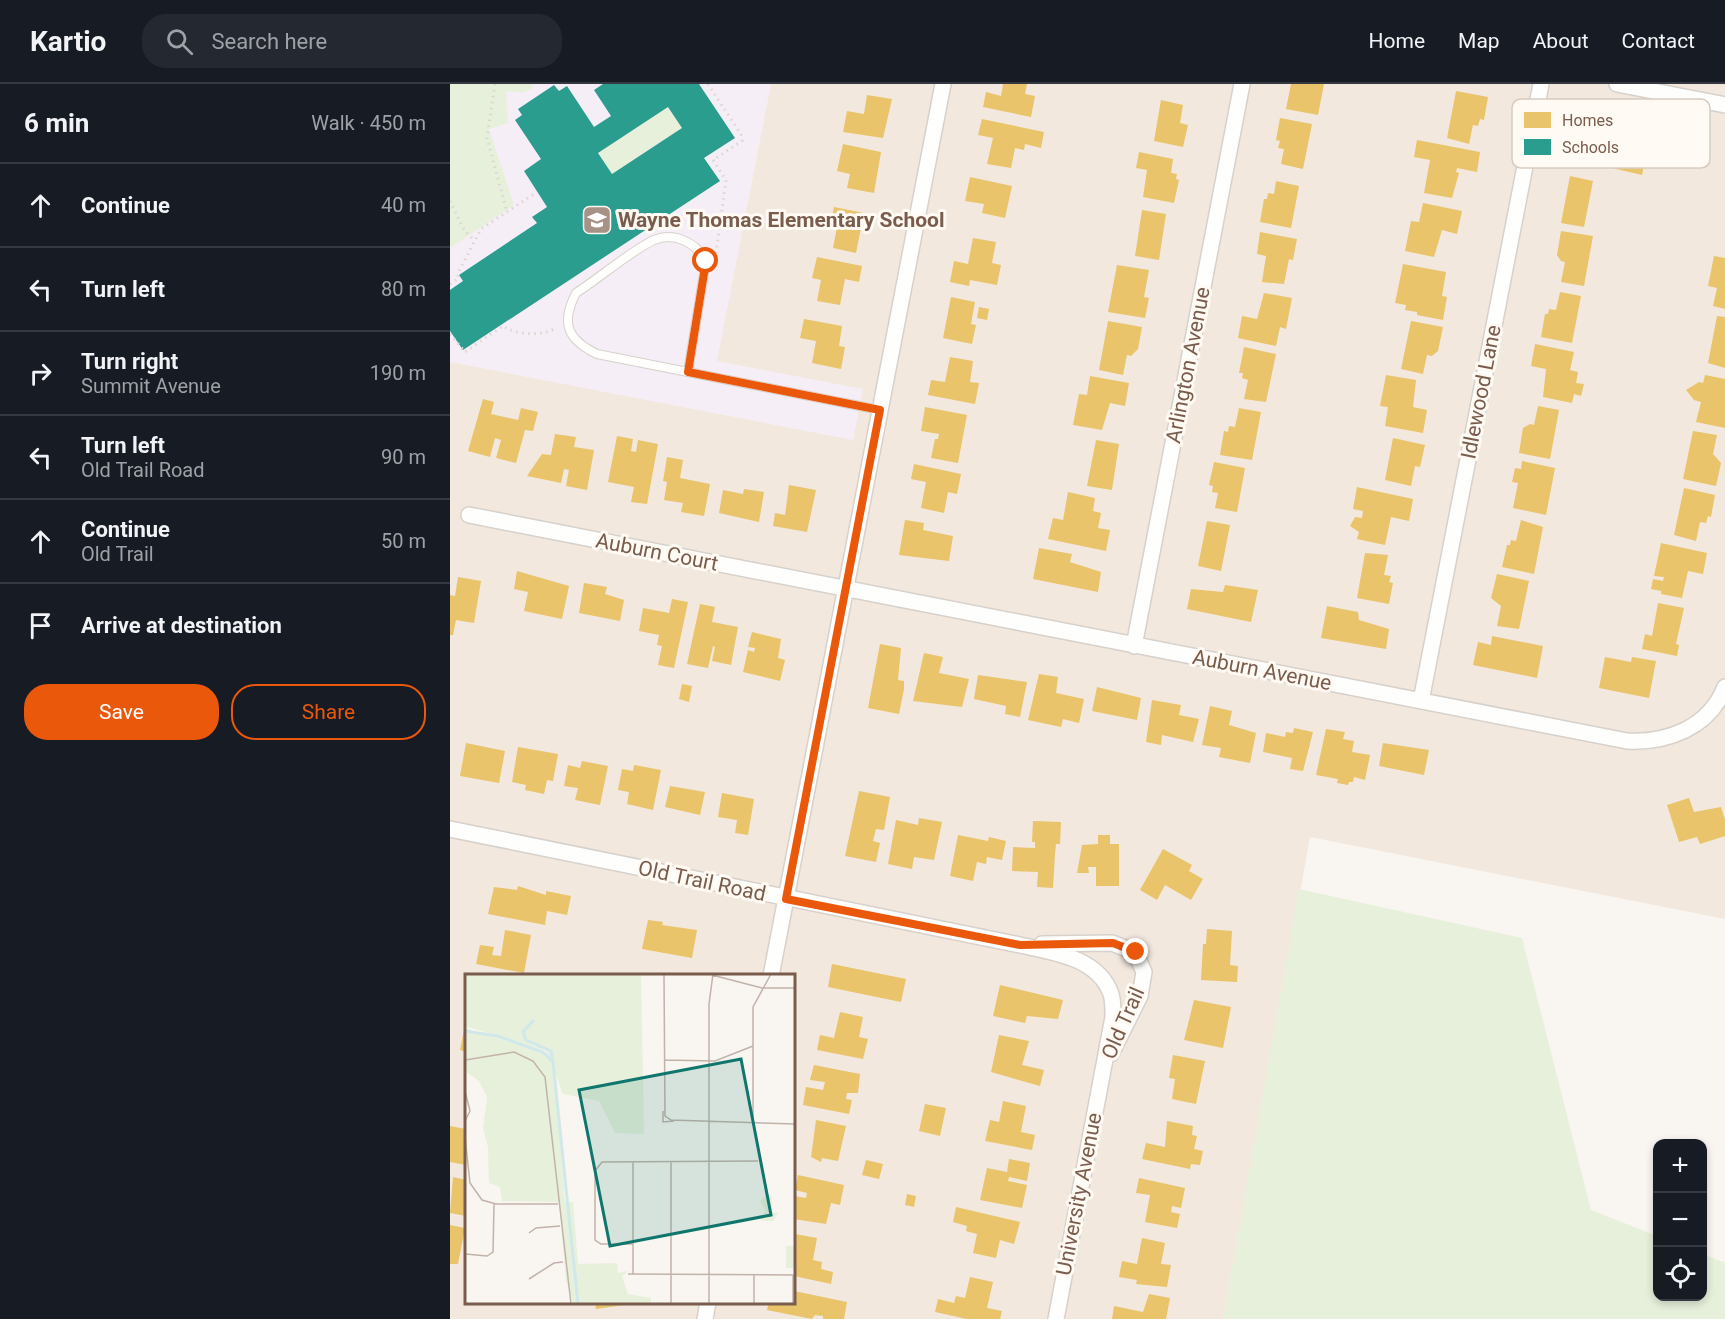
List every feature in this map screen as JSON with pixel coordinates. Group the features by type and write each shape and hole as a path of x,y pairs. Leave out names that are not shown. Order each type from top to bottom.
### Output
{"street":[{"path":"771,974 943,84"},
{"name":"Arlington Avenue","path":"1134,646 1242,84"},
{"name":"Idlewood Lane","path":"1538,99 1541,84"},
{"path":"1617,84 1694,99"},
{"path":"1710,102 1725,105"},
{"name":"Idlewood Lane","path":"1421,701 1525,168"},
{"name":"Auburn Court","path":"469,515 846,589"},
{"name":"Auburn Avenue","path":"846,589 1627,741 1661,740 1678,734 1703,719 1725,687"},
{"name":"Old Trail Road","path":"450,829 1020,945 1069,957 1095,970 1111,993 1113,1017 1102,1070"},
{"name":"Old Trail","path":"1020,945 1113,943 1136,952 1144,972 1140,996 1102,1070"},
{"name":"University Avenue","path":"1056,1319 1102,1070"},
{"path":"705,1319 708,1304"}],"lane":[{"path":"688,372 706,261 700,249 685,240 656,240 576,294 569,306 568,320 571,336 582,346 597,354 880,410"}],"path":[{"path":"495,84 487,138 507,212"},
{"path":"708,84 742,136 742,141 713,160 726,180 716,254"},
{"path":"450,284 458,279 458,273 481,229 537,192"},
{"path":"450,201 464,230 475,241"},
{"path":"450,334 465,352 503,326 515,332 544,333 559,326"}],"shaded area":[{"path":"450,84 1725,84 1725,919 1310,837 1223,1319 450,1319"},
{"path":"450,84 771,84 717,361 863,389 853,440 450,362"}],"green space":[{"path":"450,84 533,84 532,88 523,93 506,91 508,123 489,129 514,205 450,248"},
{"path":"668,107 682,128 612,174 598,153"},
{"path":"1299,889 1522,938 1591,1210 1653,1234 1653,1301 1707,1301 1707,1256 1725,1263 1725,1319 1223,1319"}],"building: Homes":[{"path":"1003,84 1027,84 1025,94 1035,96 1031,117 983,107 986,92 1001,96"},
{"path":"1291,84 1324,84 1318,115 1286,109"},
{"path":"1456,91 1488,97 1484,120 1480,119 1478,126 1473,125 1469,144 1447,138"},
{"path":"867,95 892,99 883,138 843,132 847,111 864,114"},
{"path":"1161,100 1183,105 1180,123 1188,125 1183,147 1154,141"},
{"path":"1280,118 1312,124 1303,169 1281,164 1284,149 1278,148 1280,141 1276,140"},
{"path":"982,119 1044,132 1041,148 1025,144 1024,150 1015,148 1011,168 987,164 993,138 978,135"},
{"path":"1417,140 1480,152 1477,172 1457,168 1456,172 1459,173 1452,198 1424,193 1430,160 1414,157"},
{"path":"843,144 881,152 874,193 847,188 850,174 837,171"},
{"path":"1139,152 1173,159 1171,173 1177,174 1176,179 1179,180 1174,203 1143,197 1147,170 1136,168"},
{"path":"1612,168 1644,168 1642,175"},
{"path":"1570,176 1593,181 1584,227 1561,223"},
{"path":"970,177 1012,186 1005,218 982,213 984,204 965,201"},
{"path":"1276,181 1299,186 1291,228 1260,222 1264,199 1267,199 1268,193 1274,194"},
{"path":"1423,203 1462,211 1457,234 1442,230 1434,257 1405,251 1411,221 1419,222"},
{"path":"834,207 864,213 856,253 833,248 837,227 830,225"},
{"path":"1142,210 1166,214 1159,260 1135,256"},
{"path":"1561,231 1593,236 1584,286 1561,282 1565,262 1561,261 1557,255"},
{"path":"1260,232 1297,239 1293,260 1289,259 1284,284 1262,282 1266,256 1257,254"},
{"path":"973,238 996,242 992,263 1001,265 997,285 970,280 969,286 950,282 954,261 968,264"},
{"path":"1714,256 1725,258 1725,309 1713,306 1717,288 1708,286"},
{"path":"817,257 862,266 859,282 845,279 840,305 817,301 821,280 812,278"},
{"path":"1403,264 1446,272 1442,296 1447,297 1443,320 1417,315 1417,312 1405,310 1406,305 1395,303"},
{"path":"1117,265 1149,270 1144,297 1149,298 1145,318 1108,312"},
{"path":"1560,292 1581,296 1572,343 1541,337 1545,314 1548,314 1549,309 1556,310"},
{"path":"1264,293 1292,298 1286,329 1280,327 1276,346 1238,338 1242,316 1257,319"},
{"path":"951,297 975,302 971,324 976,325 972,344 943,338"},
{"path":"979,307 989,309 987,320 977,318"},
{"path":"1717,316 1725,317 1725,368 1708,363"},
{"path":"804,319 842,326 839,346 845,347 841,369 812,363 816,341 800,338"},
{"path":"1108,321 1142,327 1138,349 1131,356 1127,355 1123,375 1099,370"},
{"path":"1411,321 1443,327 1438,351 1432,356 1427,355 1423,374 1401,369"},
{"path":"1535,344 1574,352 1570,370 1578,372 1576,383 1584,384 1581,396 1574,394 1572,403 1543,397 1546,369 1531,366"},
{"path":"1244,347 1276,354 1266,402 1244,399 1248,380 1242,378 1243,373 1239,373"},
{"path":"950,357 973,361 970,382 979,383 975,404 928,395 931,380 945,382"},
{"path":"1386,375 1416,380 1413,407 1427,410 1423,433 1385,426 1388,407 1380,406"},
{"path":"1705,375 1725,379 1725,428 1696,422 1701,402 1694,400 1686,390 1699,382 1703,383"},
{"path":"1090,376 1129,383 1125,406 1110,403 1102,430 1073,425 1079,394 1087,395"},
{"path":"483,399 494,402 491,414 518,420 521,408 538,412 533,431 525,430 516,463 496,458 501,440 495,438 490,457 468,451"},
{"path":"1538,406 1559,410 1550,459 1519,453 1523,428 1530,424 1534,425"},
{"path":"925,407 967,415 958,463 931,458 935,439 938,439 939,434 921,431"},
{"path":"1239,408 1261,412 1252,460 1220,455 1224,431 1228,432 1229,426 1235,427"},
{"path":"1693,431 1717,435 1713,454 1721,463 1716,486 1683,479"},
{"path":"555,434 576,437 574,447 594,450 587,490 566,486 569,470 564,469 561,483 527,476 542,454 551,455"},
{"path":"617,436 633,439 631,451 636,452 638,440 658,444 647,504 631,502 634,487 608,482"},
{"path":"1393,438 1425,445 1420,467 1415,466 1411,486 1385,480"},
{"path":"1096,440 1119,444 1112,490 1087,486"},
{"path":"667,457 683,460 680,478 710,484 704,516 681,512 683,503 664,500 667,482 663,481"},
{"path":"1522,461 1555,468 1546,515 1513,508 1518,483 1512,482 1515,468 1521,469"},
{"path":"1214,462 1245,468 1237,512 1215,508 1218,493 1212,492 1213,486 1209,485"},
{"path":"914,464 961,474 957,494 948,492 944,513 921,508 926,482 911,479"},
{"path":"789,485 816,490 807,532 773,526 775,513 785,515"},
{"path":"1357,487 1413,499 1409,521 1391,517 1385,545 1357,539 1359,532 1350,526 1355,517 1362,518 1363,511 1353,509"},
{"path":"1684,488 1715,495 1711,517 1708,516 1706,523 1700,522 1696,541 1674,535"},
{"path":"744,489 764,492 759,522 719,513 723,490 743,494"},
{"path":"1068,492 1095,498 1093,511 1101,513 1098,528 1110,530 1106,551 1048,539 1053,518 1063,520"},
{"path":"905,520 924,523 923,530 953,536 949,561 899,555"},
{"path":"1521,520 1543,527 1534,574 1502,567 1507,545 1510,545 1511,540 1516,541"},
{"path":"1207,521 1230,525 1221,571 1198,566"},
{"path":"1661,543 1707,553 1703,574 1688,571 1682,598 1661,594 1661,591 1651,589 1653,579 1663,581 1664,577 1654,576"},
{"path":"1039,548 1072,554 1070,562 1101,572 1098,592 1033,579"},
{"path":"1365,553 1388,555 1384,575 1391,576 1389,582 1393,583 1389,604 1357,598"},
{"path":"517,571 569,586 562,619 524,611 528,592 514,589"},
{"path":"1497,574 1529,581 1519,629 1497,626 1501,606 1491,598"},
{"path":"458,577 481,581 474,623 456,620 453,635 450,635 450,595 455,596"},
{"path":"584,583 607,587 605,594 624,600 620,621 579,613"},
{"path":"1225,585 1258,590 1251,622 1187,609 1191,589 1223,592"},
{"path":"672,599 688,602 674,668 658,665 662,646 657,645 659,635 639,631 643,608 669,613"},
{"path":"1658,603 1684,608 1676,644 1679,645 1677,656 1642,649 1645,634 1652,636"},
{"path":"700,604 715,607 712,622 738,627 731,665 712,661 715,647 713,646 708,668 687,664"},
{"path":"1327,606 1358,612 1359,620 1389,629 1386,649 1321,638"},
{"path":"752,632 781,639 778,658 785,660 780,681 743,672 748,650 754,652 755,648 748,647"},
{"path":"1492,636 1543,646 1537,678 1473,665 1478,642 1491,645"},
{"path":"880,644 901,648 898,680 904,681 904,689 899,714 868,708"},
{"path":"924,653 943,657 939,673 969,679 962,707 913,701"},
{"path":"1605,657 1631,662 1632,657 1656,661 1649,698 1599,688"},
{"path":"1039,674 1058,677 1056,693 1084,699 1079,723 1063,719 1061,727 1028,720"},
{"path":"978,675 1027,682 1020,717 1005,714 1006,706 974,699"},
{"path":"682,684 692,686 689,702 679,699"},
{"path":"1097,687 1141,698 1137,720 1092,711"},
{"path":"1152,700 1181,705 1179,715 1199,719 1193,742 1162,735 1161,745 1146,742"},
{"path":"1210,706 1232,711 1229,725 1256,733 1250,763 1219,757 1221,748 1202,745"},
{"path":"1294,728 1313,732 1303,771 1290,769 1292,758 1263,752 1266,733 1285,737 1286,732 1293,733"},
{"path":"1326,729 1345,732 1343,739 1354,741 1352,752 1370,755 1365,780 1354,777 1353,782 1349,782 1348,785 1337,783 1338,779 1316,775"},
{"path":"466,743 505,751 499,783 460,776"},
{"path":"1383,743 1429,750 1424,775 1379,766"},
{"path":"518,747 558,754 553,781 547,780 544,794 525,790 526,785 512,782"},
{"path":"582,761 608,766 600,805 575,800 578,788 564,786 568,765 580,768"},
{"path":"634,765 661,770 653,810 627,804 629,792 618,790 622,769 633,771"},
{"path":"670,786 705,792 700,815 665,807"},
{"path":"859,791 890,797 884,830 876,829 873,841 880,843 876,862 845,856"},
{"path":"722,793 754,799 748,835 735,833 737,820 718,817"},
{"path":"1689,798 1694,812 1721,807 1725,820 1725,836 1700,844 1697,837 1679,842 1667,805"},
{"path":"919,818 942,822 934,860 914,857 912,869 888,864 896,820 918,825"},
{"path":"1033,821 1061,822 1060,844 1056,844 1053,888 1037,887 1038,872 1012,871 1013,847 1035,848 1035,842 1032,842"},
{"path":"958,835 988,841 989,837 1006,841 1002,860 987,857 986,864 977,862 973,881 950,876"},
{"path":"1098,835 1110,835 1110,844 1119,844 1119,886 1096,886 1096,867 1088,867 1089,873 1077,873 1082,845 1098,844"},
{"path":"1163,849 1192,865 1189,871 1203,879 1191,900 1165,885 1157,900 1140,890"},
{"path":"518,886 546,895 546,891 571,896 567,915 547,911 545,925 488,914 494,887 517,890"},
{"path":"648,920 663,922 662,925 697,930 692,958 642,949"},
{"path":"1207,929 1232,931 1230,965 1238,966 1237,982 1201,980 1203,944 1206,944"},
{"path":"505,930 531,935 524,973 476,964 480,945 494,947 492,955 501,956"},
{"path":"832,964 906,979 901,1002 828,987"},
{"path":"1000,985 1063,1000 1058,1019 1027,1016 1025,1023 993,1016"},
{"path":"1194,1000 1231,1007 1223,1048 1184,1040"},
{"path":"840,1012 863,1017 859,1037 868,1039 863,1059 817,1050 820,1035 834,1038"},
{"path":"465,1025 465,1052 460,1050"},
{"path":"999,1035 1029,1041 1022,1065 1044,1070 1040,1086 991,1072"},
{"path":"1173,1055 1205,1061 1196,1104 1172,1099 1175,1079 1169,1078"},
{"path":"814,1065 860,1074 858,1093 847,1093 846,1099 852,1100 849,1114 803,1105 806,1087 823,1090 825,1082 810,1080"},
{"path":"1003,1101 1026,1106 1021,1132 1035,1135 1032,1150 985,1141 990,1120 999,1122"},
{"path":"925,1104 946,1108 940,1136 919,1131"},
{"path":"816,1120 846,1126 838,1161 822,1158 821,1162 811,1157"},
{"path":"1167,1121 1193,1126 1192,1135 1197,1136 1194,1149 1203,1151 1200,1165 1191,1164 1190,1169 1142,1159 1146,1143 1165,1147"},
{"path":"450,1126 465,1129 465,1165 450,1162"},
{"path":"1009,1159 1030,1163 1027,1181 1009,1177 1008,1181 1027,1185 1022,1208 980,1200 987,1168 1007,1172"},
{"path":"866,1160 883,1164 879,1179 862,1175"},
{"path":"798,1175 844,1185 840,1205 831,1203 826,1224 795,1219 795,1196 806,1198 807,1193 795,1190"},
{"path":"453,1177 465,1180 465,1216 450,1213"},
{"path":"1139,1178 1185,1188 1181,1208 1172,1206 1171,1212 1180,1214 1177,1228 1145,1222 1150,1195 1136,1193"},
{"path":"907,1194 916,1196 914,1207 905,1205"},
{"path":"956,1207 1020,1222 1014,1244 1000,1240 996,1258 973,1253 977,1234 966,1231 967,1226 953,1222"},
{"path":"450,1225 465,1228 458,1264 450,1264"},
{"path":"795,1234 817,1238 813,1260 822,1262 821,1269 833,1272 831,1284 795,1276"},
{"path":"1142,1238 1165,1243 1161,1264 1171,1265 1167,1287 1136,1284 1137,1280 1119,1277 1122,1261 1137,1264"},
{"path":"970,1277 993,1282 987,1308 1002,1311 1000,1319 967,1319 935,1312 938,1299 954,1303 956,1296 965,1298"},
{"path":"795,1291 847,1302 844,1319 823,1319 823,1316 815,1315 812,1319 767,1310 768,1304 795,1304"},
{"path":"1149,1294 1170,1298 1166,1319 1112,1319 1114,1306 1143,1312"},
{"path":"595,1304 631,1304 596,1309"}],"building: Schools":[{"name":"Wayne Thomas Elementary School","path":"603,84 699,84 735,138 704,158 720,181 463,350 450,331 450,290 463,281 459,275 537,223 532,217 547,207 524,171 541,159 515,120 522,115 518,109 554,85 559,91 567,86 594,127 611,116 594,90","holes":["668,107 682,128 612,174 598,153"]}],"place":[{"name":"Wayne Thomas Elementary School","path":"597,220"}],"route":[{"path":"706,261 688,372 880,410 786,899 1020,945 1113,943 1136,952"}]}
